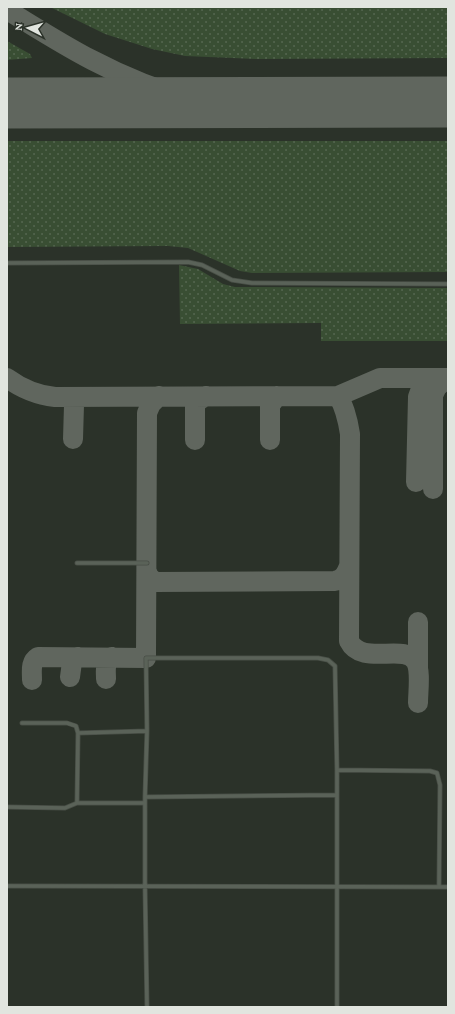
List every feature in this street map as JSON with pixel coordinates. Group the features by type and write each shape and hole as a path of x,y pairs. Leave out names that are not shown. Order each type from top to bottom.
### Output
{"lane":[{"path":"7,262 188,262 202,265 232,280 252,283 448,284"},
{"path":"77,563 147,563"},
{"path":"147,1007 145,886 147,731 146,658 324,659 335,666 337,770 337,1007"},
{"path":"22,723 71,723 76,726 78,733 78,803"},
{"path":"78,733 147,731"},
{"path":"337,770 430,771 436,773 440,785 439,887"},
{"path":"145,797 337,795"},
{"path":"7,807 66,808 78,803 145,803"},
{"path":"7,886 448,887"}],"green space":[{"path":"50,7 448,7 448,58 257,59 185,56 152,49 105,34"},
{"path":"7,41 30,54 32,58 7,60"},
{"path":"7,141 448,141 448,272 252,273 240,271 188,248 168,246 7,247"},
{"path":"179,265 198,269 223,284 235,287 448,288 448,341 321,341 321,323 180,324"}],"taxiway":[{"path":"7,10 105,67 144,84 198,102"},
{"path":"7,378 30,391 55,397 338,396 380,378 448,378"},
{"path":"416,482 418,397 422,386 432,378"},
{"path":"433,489 433,395 437,387 447,378"},
{"path":"32,680 33,664 35,659 38,657 146,658 147,413 151,404 159,396"},
{"path":"195,440 195,405 199,400 206,396"},
{"path":"270,440 270,405 277,396"},
{"path":"338,396 346,414 350,434 349,641 355,649 363,652 373,654 393,653 410,656 418,666 418,703"},
{"path":"73,439 74,405 77,397"},
{"path":"147,572 149,577 155,582 334,581 344,576 349,566"},
{"path":"418,622 418,669"},
{"path":"70,677 72,662 78,657"},
{"path":"106,679 107,664 109,659 112,657"}],"runway":[{"path":"7,103 448,102"}]}
